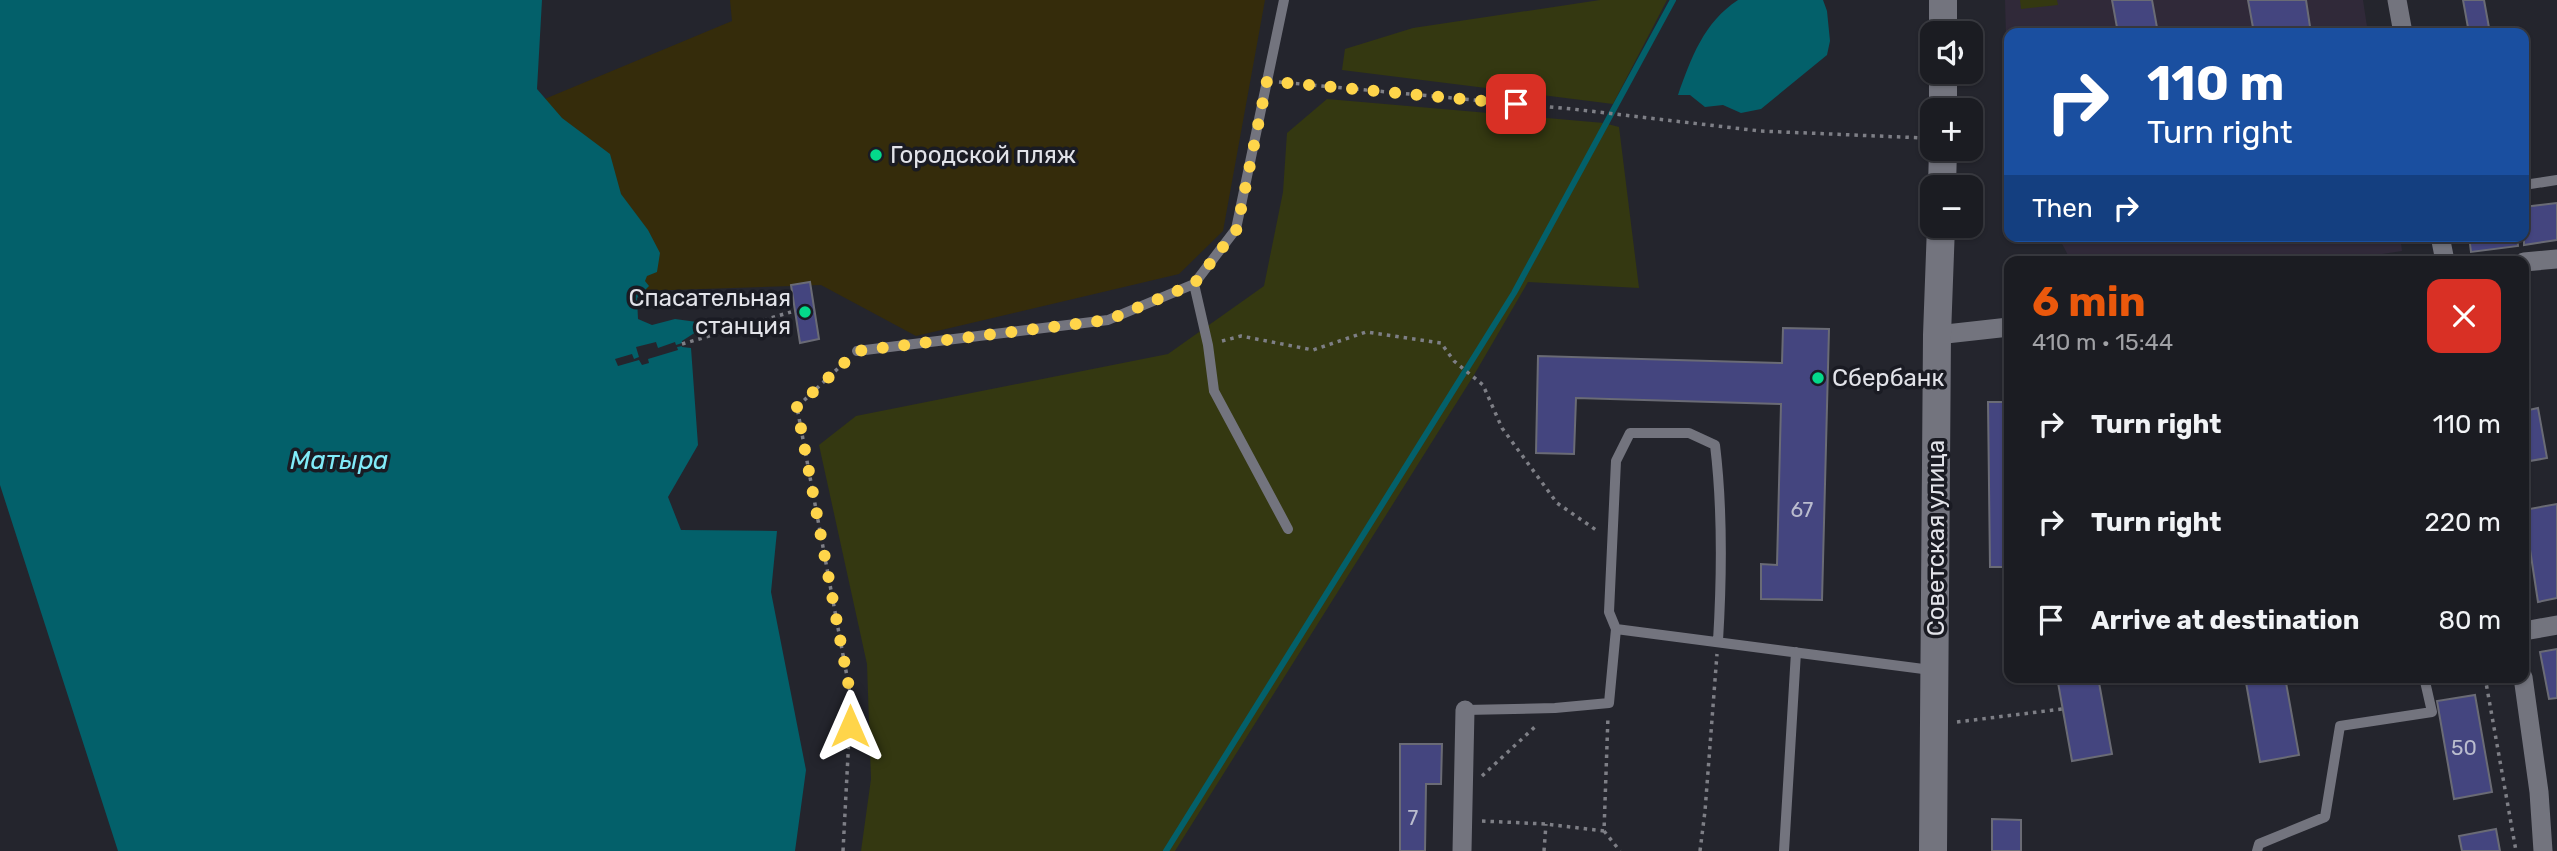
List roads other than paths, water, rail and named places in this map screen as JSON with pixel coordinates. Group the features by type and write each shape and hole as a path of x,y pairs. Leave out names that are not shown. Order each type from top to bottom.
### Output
{"main road":[{"path":"1943,0 1943,21"},
{"name":"Советская улица","path":"1933,851 1937,335 1941,238"}],"street":[{"path":"2397,0 2402,28"},
{"path":"2529,262 2557,259"},
{"path":"1937,335 2004,328"},
{"path":"2529,630 2557,625"},
{"path":"2523,683 2539,792 2543,851"},
{"path":"1462,851 1465,710"}],"lane":[{"path":"857,351 1108,320 1194,284 1237,229 1284,0"},
{"path":"2529,184 2557,180"},
{"path":"1194,284 1208,345 1214,391 1288,529"},
{"path":"1465,710 1555,708 1609,703 1616,629 1609,612 1616,461 1630,433 1689,433 1715,445 1721,494 1722,571 1718,641"},
{"path":"1616,629 1935,670"},
{"path":"1784,851 1796,652"},
{"path":"2257,851 2259,844 2325,817 2340,726 2432,712 2425,683"}],"water":[{"name":"Матыра","path":"0,0 542,0 537,89 562,118 610,154 621,194 648,230 660,253 657,272 647,276 645,281 649,286 637,298 638,319 652,325 675,319 697,322 696,332 682,341 682,347 691,348 698,445 668,497 681,530 777,531 771,592 806,770 795,851 118,851 0,485"},
{"path":"1738,0 1823,0 1830,41 1827,55 1761,109 1741,113 1723,105 1705,107 1690,95 1678,95 1700,42 1716,19"}],"waterway":[{"path":"1166,851 1514,293 1673,0"}],"place":[{"name":"Городской пляж","path":"876,155"},
{"name":"Спасательная станция","path":"805,312"},
{"name":"Сбербанк","path":"1818,378"}]}
